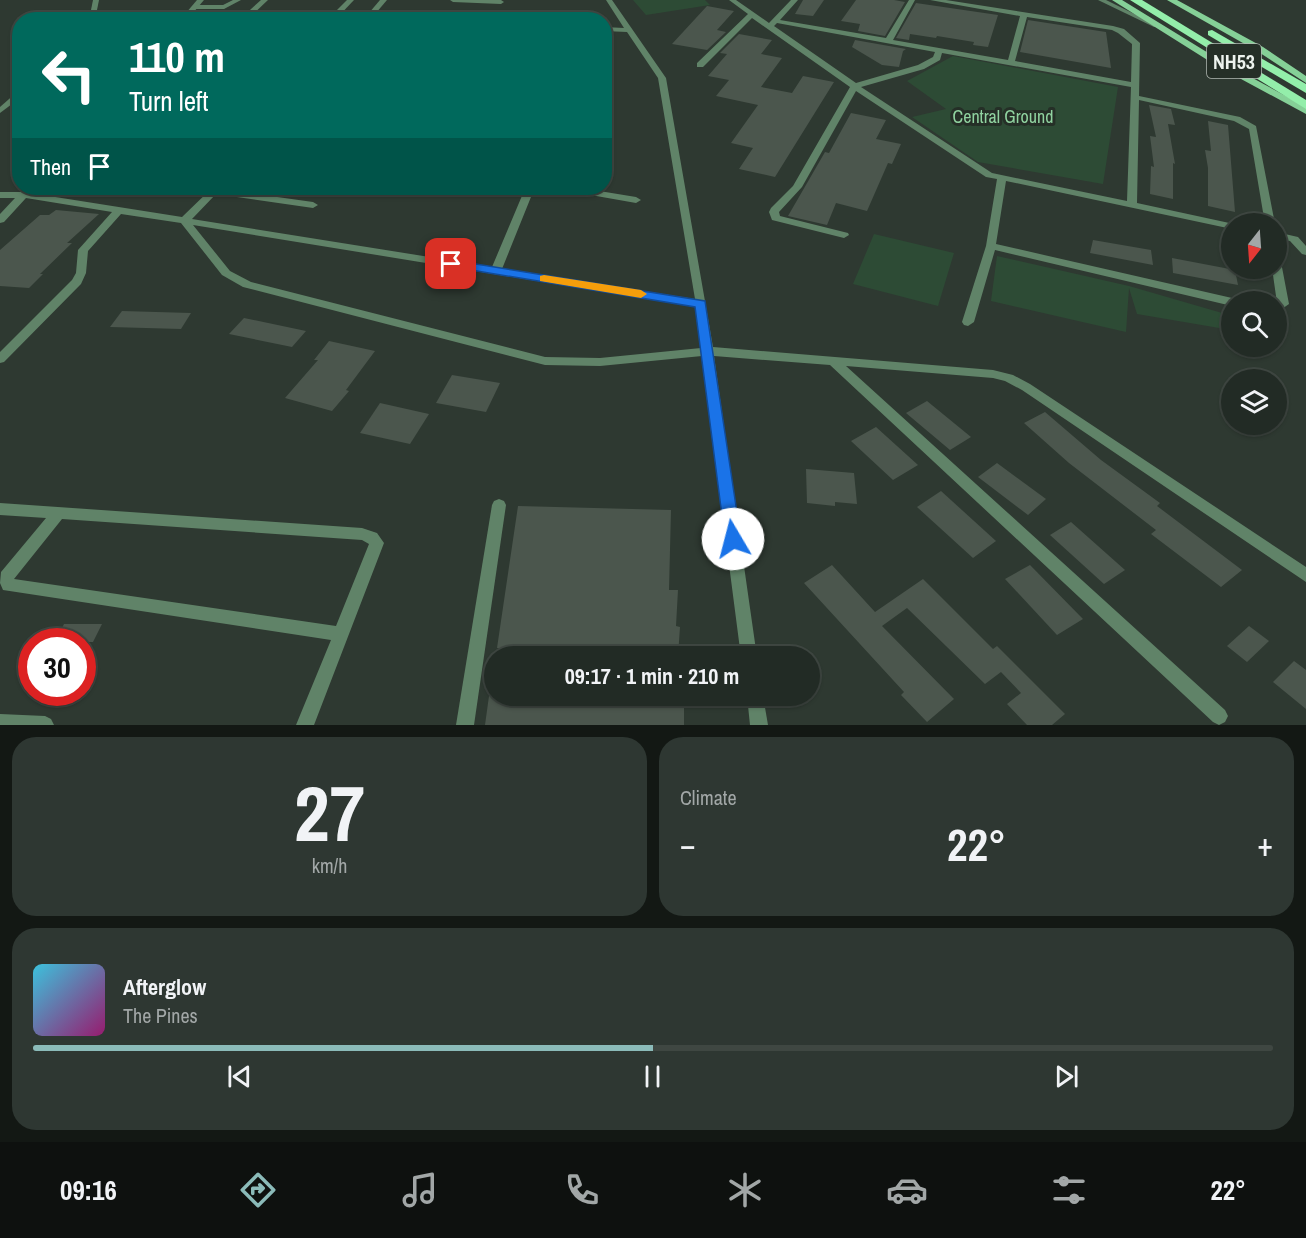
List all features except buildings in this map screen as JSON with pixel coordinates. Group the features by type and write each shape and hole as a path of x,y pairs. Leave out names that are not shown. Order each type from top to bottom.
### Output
{"highway":[{"name":"NH53","path":"1135,0 1306,105"},
{"name":"NH53","path":"1156,0 1306,89"}],"main road":[{"path":"1116,0 1220,64 1306,111"},
{"path":"1171,0 1260,49 1306,80"}],"street":[{"path":"191,12 201,0"},
{"path":"251,12 265,0"},
{"path":"338,12 351,0"},
{"path":"373,12 384,0"},
{"path":"453,0 501,2"},
{"path":"609,0 662,78 701,304 748,646"},
{"path":"732,0 752,14 773,24 855,86 989,175 1221,224"},
{"path":"773,24 795,0"},
{"path":"888,41 912,0"},
{"path":"933,0 1121,31 1136,43 1132,204"},
{"path":"700,65 752,14"},
{"path":"1011,63 1024,14"},
{"path":"773,24 888,41 1135,85"},
{"path":"612,29 630,30"},
{"path":"844,236 777,219 774,212 797,187 855,86 921,67 937,58 939,50"},
{"path":"1134,97 1237,119 1254,128 1268,213"},
{"path":"968,322 991,246 1002,177"},
{"path":"0,220 23,195"},
{"path":"46,195 119,210 701,304"},
{"path":"184,220 210,195"},
{"path":"252,195 312,205"},
{"path":"496,271 527,195"},
{"path":"608,195 636,200"},
{"path":"0,359 77,282 81,273 83,250 119,210"},
{"path":"184,220 226,273 247,285 545,361 600,362 708,351 1009,378 1036,393 1306,575"},
{"path":"1287,237 1294,239 1306,252"},
{"path":"991,246 1221,299"},
{"path":"833,361 1220,716"},
{"path":"465,725 499,506"},
{"path":"0,509 362,534 372,537 377,543 305,725"},
{"path":"60,512 13,566 6,577 8,585 341,634"},
{"path":"756,706 759,725"},
{"path":"0,723 45,725"}],"lane":[{"path":"195,8 224,7 238,0"},
{"path":"1101,0 1165,30"},
{"path":"0,111 12,101"}],"green space":[{"path":"633,0 705,0 710,5 646,15"},
{"name":"Central Ground","path":"953,56 1118,87 1103,184 978,162 912,117 946,109 907,81"},
{"path":"874,234 954,253 938,306 853,284"},
{"path":"997,256 1129,286 1221,313 1221,328 1137,314 1129,288 1126,332 991,301"}],"slow traffic":[{"path":"544,279 641,294"}],"route":[{"path":"451,264 701,304 733,539"}]}
